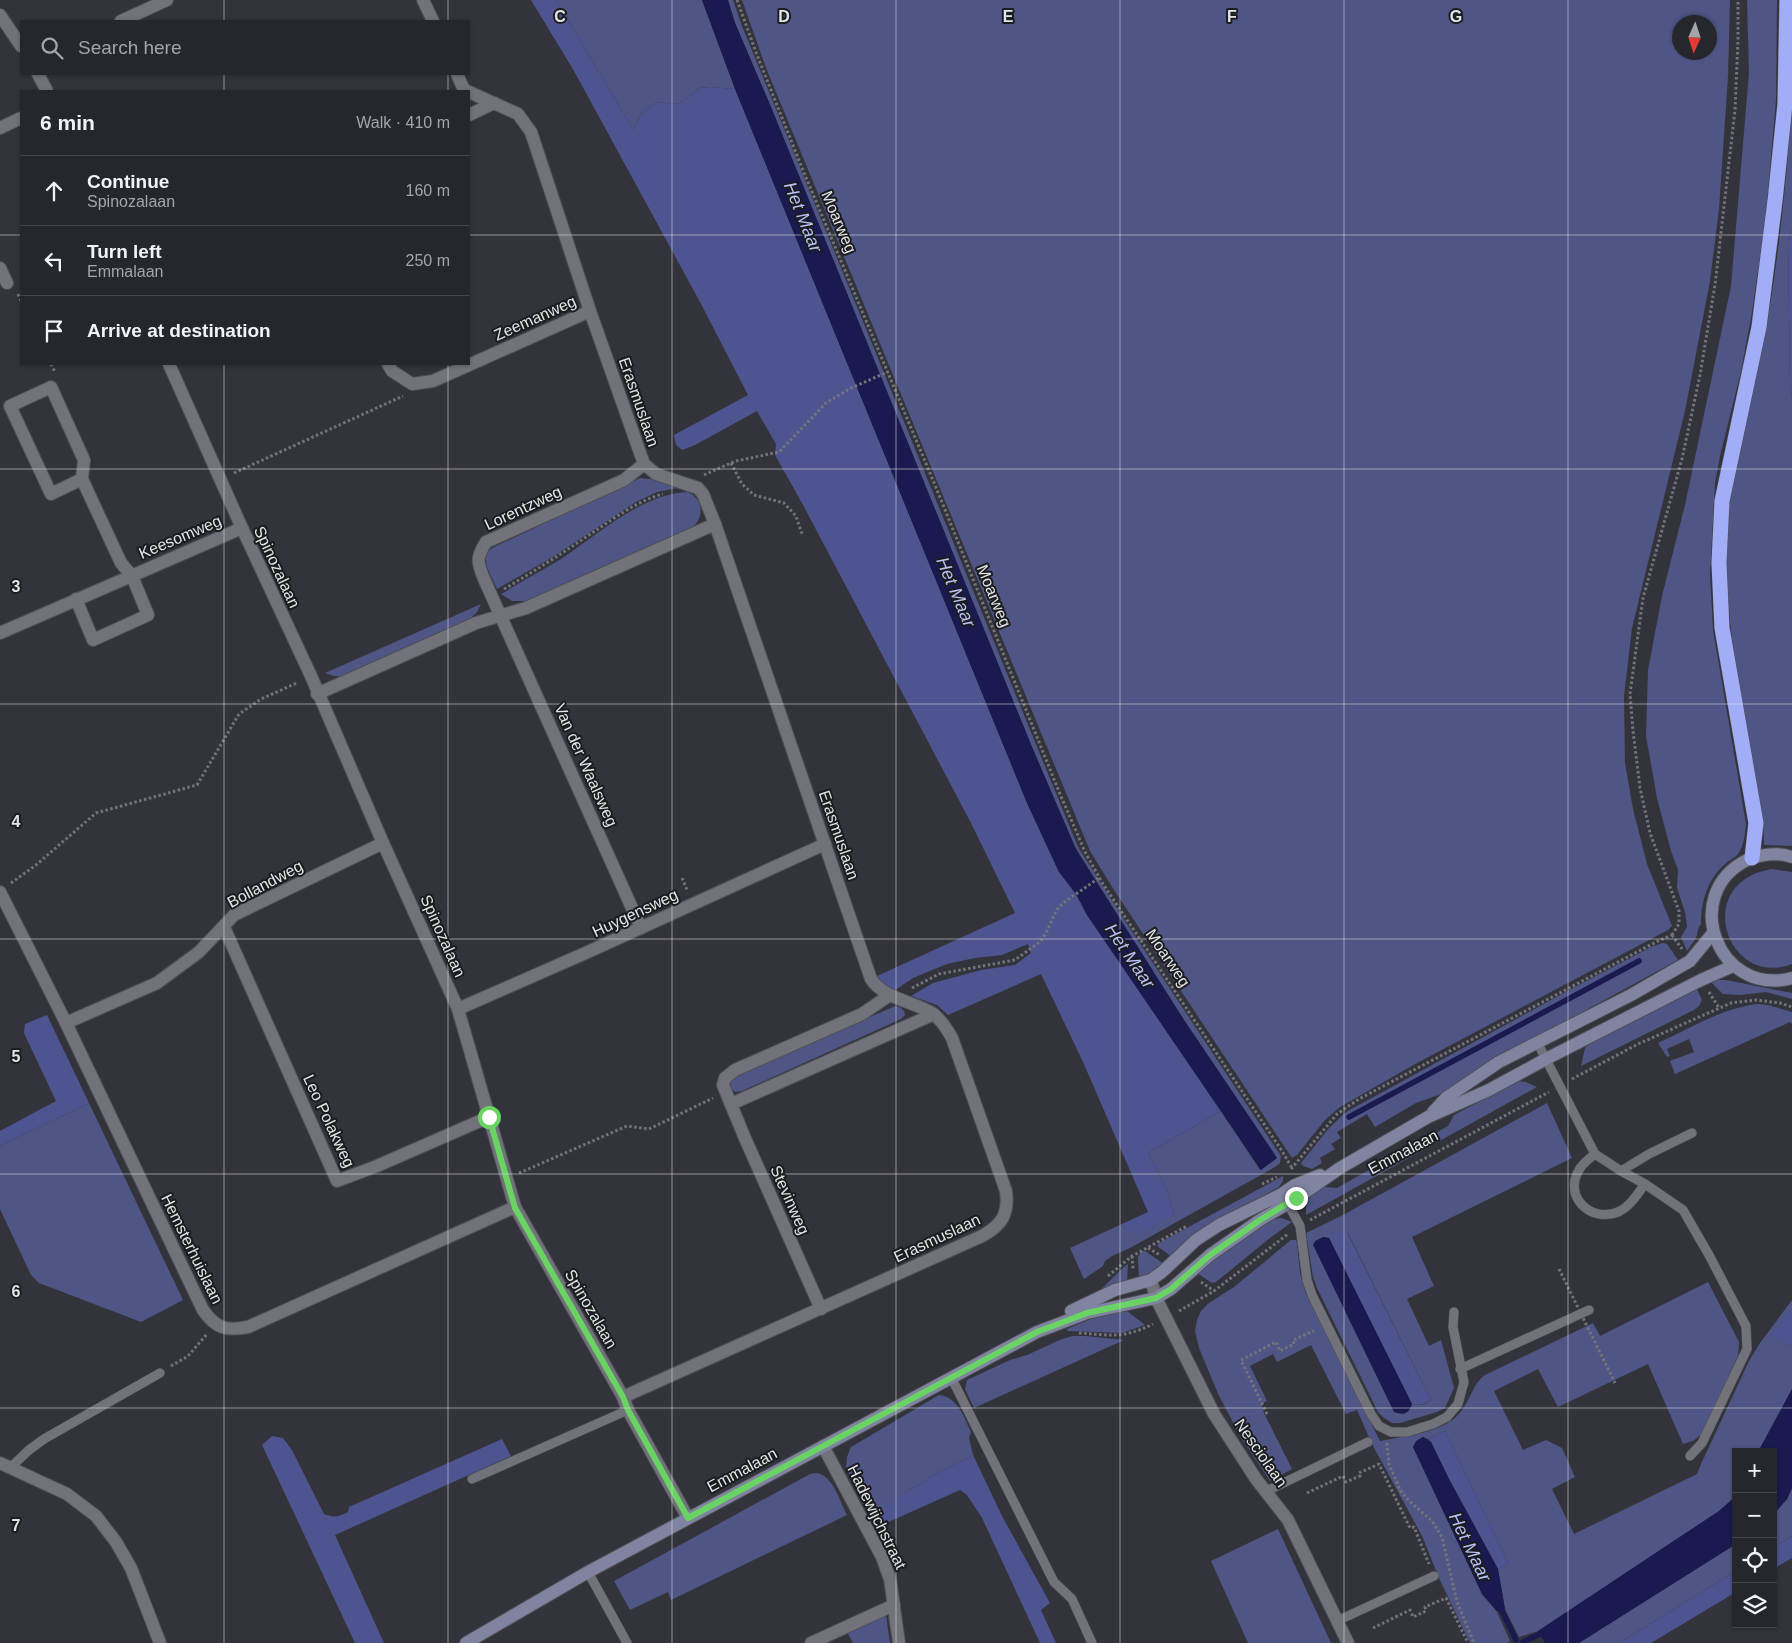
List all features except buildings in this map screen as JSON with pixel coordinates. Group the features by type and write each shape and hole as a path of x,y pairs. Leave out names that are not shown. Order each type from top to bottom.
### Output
{"highway":[{"path":"1752,858 1756,823 1722,628 1719,563 1722,501 1759,327 1775,201 1785,104 1788,0"}],"main road":[{"path":"1792,857 1777,854 1752,858 1734,869 1719,887 1712,910 1713,933 1724,956 1733,966 1754,977 1766,980 1778,981 1792,978"},
{"name":"Emmalaan","path":"1428,1117 1446,1098 1492,1067 1630,995 1690,961 1713,933"},
{"name":"Emmalaan","path":"466,1643 588,1572 1037,1332 1087,1313 1156,1298 1171,1289 1210,1255 1260,1220 1285,1199 1294,1186 1340,1168 1428,1117 1489,1090 1709,976 1733,966"},
{"name":"Emmalaan","path":"1037,1332 1054,1319 1105,1294 1151,1280 1196,1240 1219,1225 1285,1199"}],"street":[{"path":"123,20 151,3 167,0"},
{"path":"423,0 433,20"},
{"path":"0,14 20,44"},
{"path":"38,75 46,90"},
{"name":"Erasmuslaan","path":"457,75 465,90"},
{"name":"Erasmuslaan","path":"470,93 518,114 531,132 590,311 644,464 656,474 698,488 703,494 715,524 871,979 875,986 890,995 934,1014 944,1025 952,1038 1006,1191 1007,1203 1000,1223 993,1230 982,1236 623,1397"},
{"path":"470,115 494,103"},
{"path":"0,128 20,118"},
{"path":"0,268 7,283"},
{"name":"Zeemanweg","path":"412,384 433,382 590,311"},
{"name":"Spinozalaan","path":"169,365 311,676 317,694 382,843 458,1009 515,1208 623,1397 628,1410 688,1518"},
{"path":"389,365 392,371 412,384"},
{"path":"82,479 51,494 10,406 51,387 84,460 82,479 121,563 132,576"},
{"name":"Lorentzweg","path":"502,616 479,567 478,555 486,542 624,480 644,464"},
{"path":"317,694 476,623 526,608 715,524"},
{"name":"Keesomweg","path":"0,634 76,599 242,528"},
{"name":"Keesomweg","path":"76,599 94,640 148,615 132,576"},
{"name":"Van der Waalsweg","path":"502,616 641,928"},
{"name":"Bollandweg","path":"66,1023 157,983 199,952 234,915 382,843"},
{"name":"Huygensweg","path":"458,1009 825,844"},
{"name":"Hemsterhuislaan","path":"4,889 203,1310 216,1324 232,1330 248,1327 515,1208"},
{"name":"Leo Polakweg","path":"224,927 337,1180 377,1166 489,1117"},
{"path":"890,995 862,1014 735,1070 725,1078 723,1085 728,1098 934,1014"},
{"name":"Stevinweg","path":"728,1098 821,1309"},
{"name":"Nesciolaan","path":"1151,1280 1156,1298 1214,1414 1251,1471 1288,1520 1348,1643"},
{"name":"Hadewijchstraat","path":"823,1446 882,1557 890,1579 899,1643"},
{"path":"5,1465 67,1494 96,1516 116,1542 131,1568 160,1643"},
{"path":"811,1643 894,1605"}],"lane":[{"path":"1537,1042 1595,1154 1621,1172 1645,1184 1683,1210 1746,1326 1747,1349 1702,1443 1690,1456"},
{"path":"1621,1172 1649,1154 1692,1133"},
{"path":"1595,1154 1579,1170 1575,1181 1575,1192 1578,1201 1590,1212 1605,1214 1619,1212 1629,1204 1645,1184"},
{"path":"1285,1199 1300,1226 1307,1280 1312,1294 1371,1414 1379,1426 1391,1432 1407,1432 1433,1424 1447,1417 1458,1404 1464,1382 1453,1327 1454,1312"},
{"path":"1460,1369 1589,1310"},
{"path":"5,1465 44,1439 160,1373"},
{"path":"951,1377 1054,1582 1072,1599 1092,1643"},
{"path":"472,1479 628,1410"},
{"path":"1267,1491 1368,1442"},
{"path":"588,1572 627,1643"},
{"path":"1338,1621 1434,1576"}],"path":[{"name":"Moarweg","path":"737,0 802,168 1086,854 1099,878 1282,1150 1292,1168 1337,1114 1359,1099 1672,935 1679,924 1679,911 1650,833 1640,788 1630,694 1643,598 1682,459 1700,375 1715,286 1735,110 1738,0"},
{"path":"849,389 888,372"},
{"path":"220,478 400,399 409,392 412,384"},
{"path":"731,463 742,484 754,495 784,503 796,516 802,534"},
{"path":"4,889 36,865 96,813 197,784 239,714 261,699 311,676"},
{"path":"890,995 912,988 939,974 1015,960 1040,941 1056,911 1073,895 1099,878"},
{"name":"Emmalaan","path":"1072,1334 1104,1336 1129,1334 1166,1318 1214,1291 1280,1239 1300,1226 1638,1044 1731,1003 1744,1000 1769,1000 1792,1007"},
{"path":"506,1178 627,1126 649,1129 728,1098"},
{"path":"1132,1256 1147,1248"},
{"path":"1558,1269 1615,1383"},
{"path":"160,1373 188,1356 216,1324"},
{"path":"1268,1414 1241,1360 1276,1342 1280,1351 1294,1344 1294,1340 1313,1330 1318,1339"},
{"path":"1387,1430 1389,1464 1392,1474 1407,1499 1432,1521 1442,1537 1457,1602 1474,1643"},
{"path":"1307,1493 1343,1476 1346,1482 1360,1476 1359,1473 1379,1464 1410,1528 1414,1527 1434,1576"},
{"path":"1373,1628 1410,1610 1413,1616 1426,1611 1425,1607 1446,1598 1468,1643"}],"shaded area":[{"path":"531,0 556,0 633,129 641,114 656,102 677,104 684,101 699,88 735,89 1027,803 1059,872 1076,894 1087,915 1221,1111 1148,1153 1168,1193 1174,1215 1138,1234 1126,1229 1122,1224 1148,1212 1083,1062 1041,974 948,1015 937,1005 911,996 933,983 981,970 1015,965 1031,953 1028,944 1002,955 947,964 913,978 895,990 885,986 877,976 1015,913 971,823 775,455 776,444 757,411 695,445 682,450 676,445 674,435 748,395 700,302 574,71"},
{"path":"556,0 702,0 735,89 699,88 684,101 677,104 656,102 641,114 633,129"},
{"path":"728,0 733,0 1078,847 1281,1156 1280,1163 1275,1167 1130,1248 1112,1256 1105,1261 1103,1266 1084,1279 1070,1248 1122,1224 1126,1229 1174,1215 1168,1193 1148,1153 1221,1111 1260,1170 1277,1158 1184,1020 1075,847 1032,747 735,23"},
{"path":"742,0 1730,0 1728,76 1719,209 1710,281 1685,411 1632,628 1624,696 1625,763 1633,809 1647,864 1672,926 1668,930 1417,1063 1340,1107 1325,1120 1297,1155 1292,1158 1090,851 766,68"},
{"path":"1747,0 1777,0 1776,100 1766,215 1752,312 1741,371 1715,483 1710,574 1713,630 1746,824 1744,840 1740,851 1719,870 1709,884 1702,908 1701,925 1699,926 1696,938 1687,951 1681,937 1687,927 1685,912 1677,888 1678,870 1657,798 1646,736 1648,670 1662,596 1685,505 1731,286 1749,73"},
{"path":"1792,96 1792,230 1788,240 1790,383 1792,398 1792,846 1764,845 1763,820 1741,703 1730,625 1727,546 1730,491 1735,462 1763,346 1774,279 1785,187"},
{"path":"1792,230 1792,398 1790,383 1788,240"},
{"path":"640,478 650,479 677,488 657,492 636,502 551,558 497,589 486,562 488,552 492,548"},
{"path":"688,492 697,500 701,510 698,521 690,529 528,601 512,601 501,594 561,559 638,507 671,494"},
{"path":"481,604 477,612 469,620 344,676 334,676 325,673"},
{"path":"1772,869 1792,872 1792,964 1769,968 1750,962 1735,948 1727,931 1725,911 1732,893 1747,878"},
{"path":"1663,943 1667,944 1678,960 1496,1059 1444,1093 1416,1103 1375,1127 1367,1114 1337,1132 1341,1138 1331,1144 1335,1149 1320,1158 1322,1163 1312,1169 1303,1166 1301,1163 1329,1128 1346,1112 1571,989 1653,946"},
{"path":"1709,980 1726,980 1792,993 1792,999 1766,992 1740,995 1723,994"},
{"path":"1696,987 1702,1000 1694,1010 1581,1066 1585,1048 1592,1041"},
{"path":"1758,1004 1792,1012 1792,1024 1790,1022 1675,1074 1670,1061 1694,1052 1689,1039 1667,1049 1670,1056 1667,1057 1658,1043 1719,1014"},
{"path":"895,1006 900,1007 904,1011 905,1015 901,1019 742,1091 735,1092 731,1089 730,1082 734,1077"},
{"path":"47,1015 89,1103 0,1146 0,1131 56,1101 24,1033 25,1024"},
{"path":"1518,1081 1537,1087 1306,1215 1306,1202 1310,1195 1325,1187 1337,1188 1374,1167 1379,1159 1386,1155 1395,1156 1448,1126 1454,1115"},
{"path":"89,1103 183,1300 141,1322 39,1283 31,1275 0,1209 0,1146"},
{"path":"1547,1103 1572,1158 1412,1237 1434,1286 1407,1299 1429,1346 1441,1340 1454,1388 1445,1408 1400,1423 1392,1423 1378,1412 1313,1277 1306,1233 1343,1215","holes":["1348,1233 1431,1400 1422,1405 1412,1404 1409,1411 1402,1414 1323,1237 1329,1238 1329,1234"]},
{"path":"1283,1176 1283,1181 1279,1187 1234,1211 1172,1257 1157,1246 1159,1243"},
{"path":"1281,1218 1292,1222 1216,1282 1212,1283 1197,1273 1219,1255 1274,1219"},
{"path":"1346,1230 1431,1400 1427,1403 1420,1405 1412,1404 1329,1238 1331,1233"},
{"path":"1291,1240 1296,1240 1300,1273 1306,1294 1380,1441 1436,1429 1455,1418 1485,1375 1593,1323 1600,1336 1708,1282 1739,1342 1738,1356 1702,1434 1693,1441 1683,1444 1648,1364 1558,1407 1538,1369 1494,1391 1523,1450 1546,1440 1562,1448 1575,1477 1552,1489 1574,1534 1697,1474 1749,1361 1792,1300 1792,1309 1772,1335 1792,1347 1792,1389 1760,1448 1732,1448 1732,1500 1719,1511 1538,1631 1519,1637 1505,1609 1498,1569 1508,1563 1445,1431 1428,1439 1423,1437 1417,1441 1413,1447 1482,1594 1497,1612 1510,1641 1507,1643 1470,1643 1439,1578 1422,1536 1372,1444 1357,1410 1346,1414 1311,1345 1277,1362 1273,1354 1250,1366 1267,1401 1261,1404 1264,1413 1292,1469 1270,1481 1242,1439 1219,1396 1199,1348 1195,1331 1201,1311 1209,1303 1234,1287"},
{"path":"1141,1251 1145,1251 1164,1264 1153,1274 1139,1279 1138,1257"},
{"path":"1128,1264 1127,1281 1094,1296 1119,1271"},
{"path":"1792,1309 1792,1347 1771,1335"},
{"path":"1127,1311 1145,1325 1122,1333 1068,1331 1067,1329 1103,1314"},
{"path":"1073,1336 1124,1340 974,1408 965,1389 967,1380 1010,1360"},
{"path":"939,1395 951,1400 963,1414 971,1432 969,1438 973,1455 929,1477 924,1483 909,1490 899,1498 881,1517 884,1524 877,1532 846,1467 851,1447"},
{"path":"1445,1431 1508,1563 1498,1569 1428,1439"},
{"path":"272,1436 283,1438 292,1450 324,1514 333,1516 345,1514 348,1512 349,1507 502,1439 511,1456 335,1535 384,1643 355,1643 262,1445"},
{"path":"973,1455 1002,1516 1050,1603 1041,1610 1056,1643 1040,1643 982,1518 967,1495 960,1490 884,1524 881,1517 883,1508 909,1490 924,1483 929,1477"},
{"path":"817,1473 823,1475 832,1484 847,1515 671,1600 668,1592 630,1610 614,1581 810,1474"},
{"path":"1792,1488 1792,1536 1777,1545 1777,1510 1787,1499"},
{"path":"1278,1529 1331,1643 1248,1643 1211,1561"},
{"path":"1792,1536 1792,1558 1777,1567 1777,1545"},
{"path":"1732,1547 1732,1573 1619,1643 1579,1643"},
{"path":"1732,1573 1732,1594 1651,1643 1619,1643"},
{"path":"886,1615 890,1643 853,1643 847,1632"}],"water":[{"path":"702,0 728,0 735,23 1032,747 1075,847 1184,1020 1277,1158 1261,1170 1087,915 1076,894 1059,872 1027,803 735,89"},
{"path":"1323,1237 1329,1238 1412,1404 1405,1413 1394,1412 1313,1245 1315,1241"},
{"path":"1792,1389 1792,1488 1787,1499 1777,1510 1777,1448 1760,1448"},
{"path":"1423,1437 1431,1442 1498,1569 1505,1609 1497,1611 1482,1594 1413,1447 1416,1441"},
{"path":"1732,1500 1732,1547 1579,1643 1545,1643 1538,1631 1719,1511"}],"waterway":[{"path":"1349,1117 1639,961"},
{"name":"Het Maar","path":"1498,1603 1516,1640"},
{"path":"1523,1642 1540,1634"}],"route":[{"path":"489,1117 515,1208 623,1397 628,1410 688,1518 1037,1332 1103,1308 1135,1304 1156,1298 1171,1289 1210,1255 1260,1220 1296,1198"}]}
